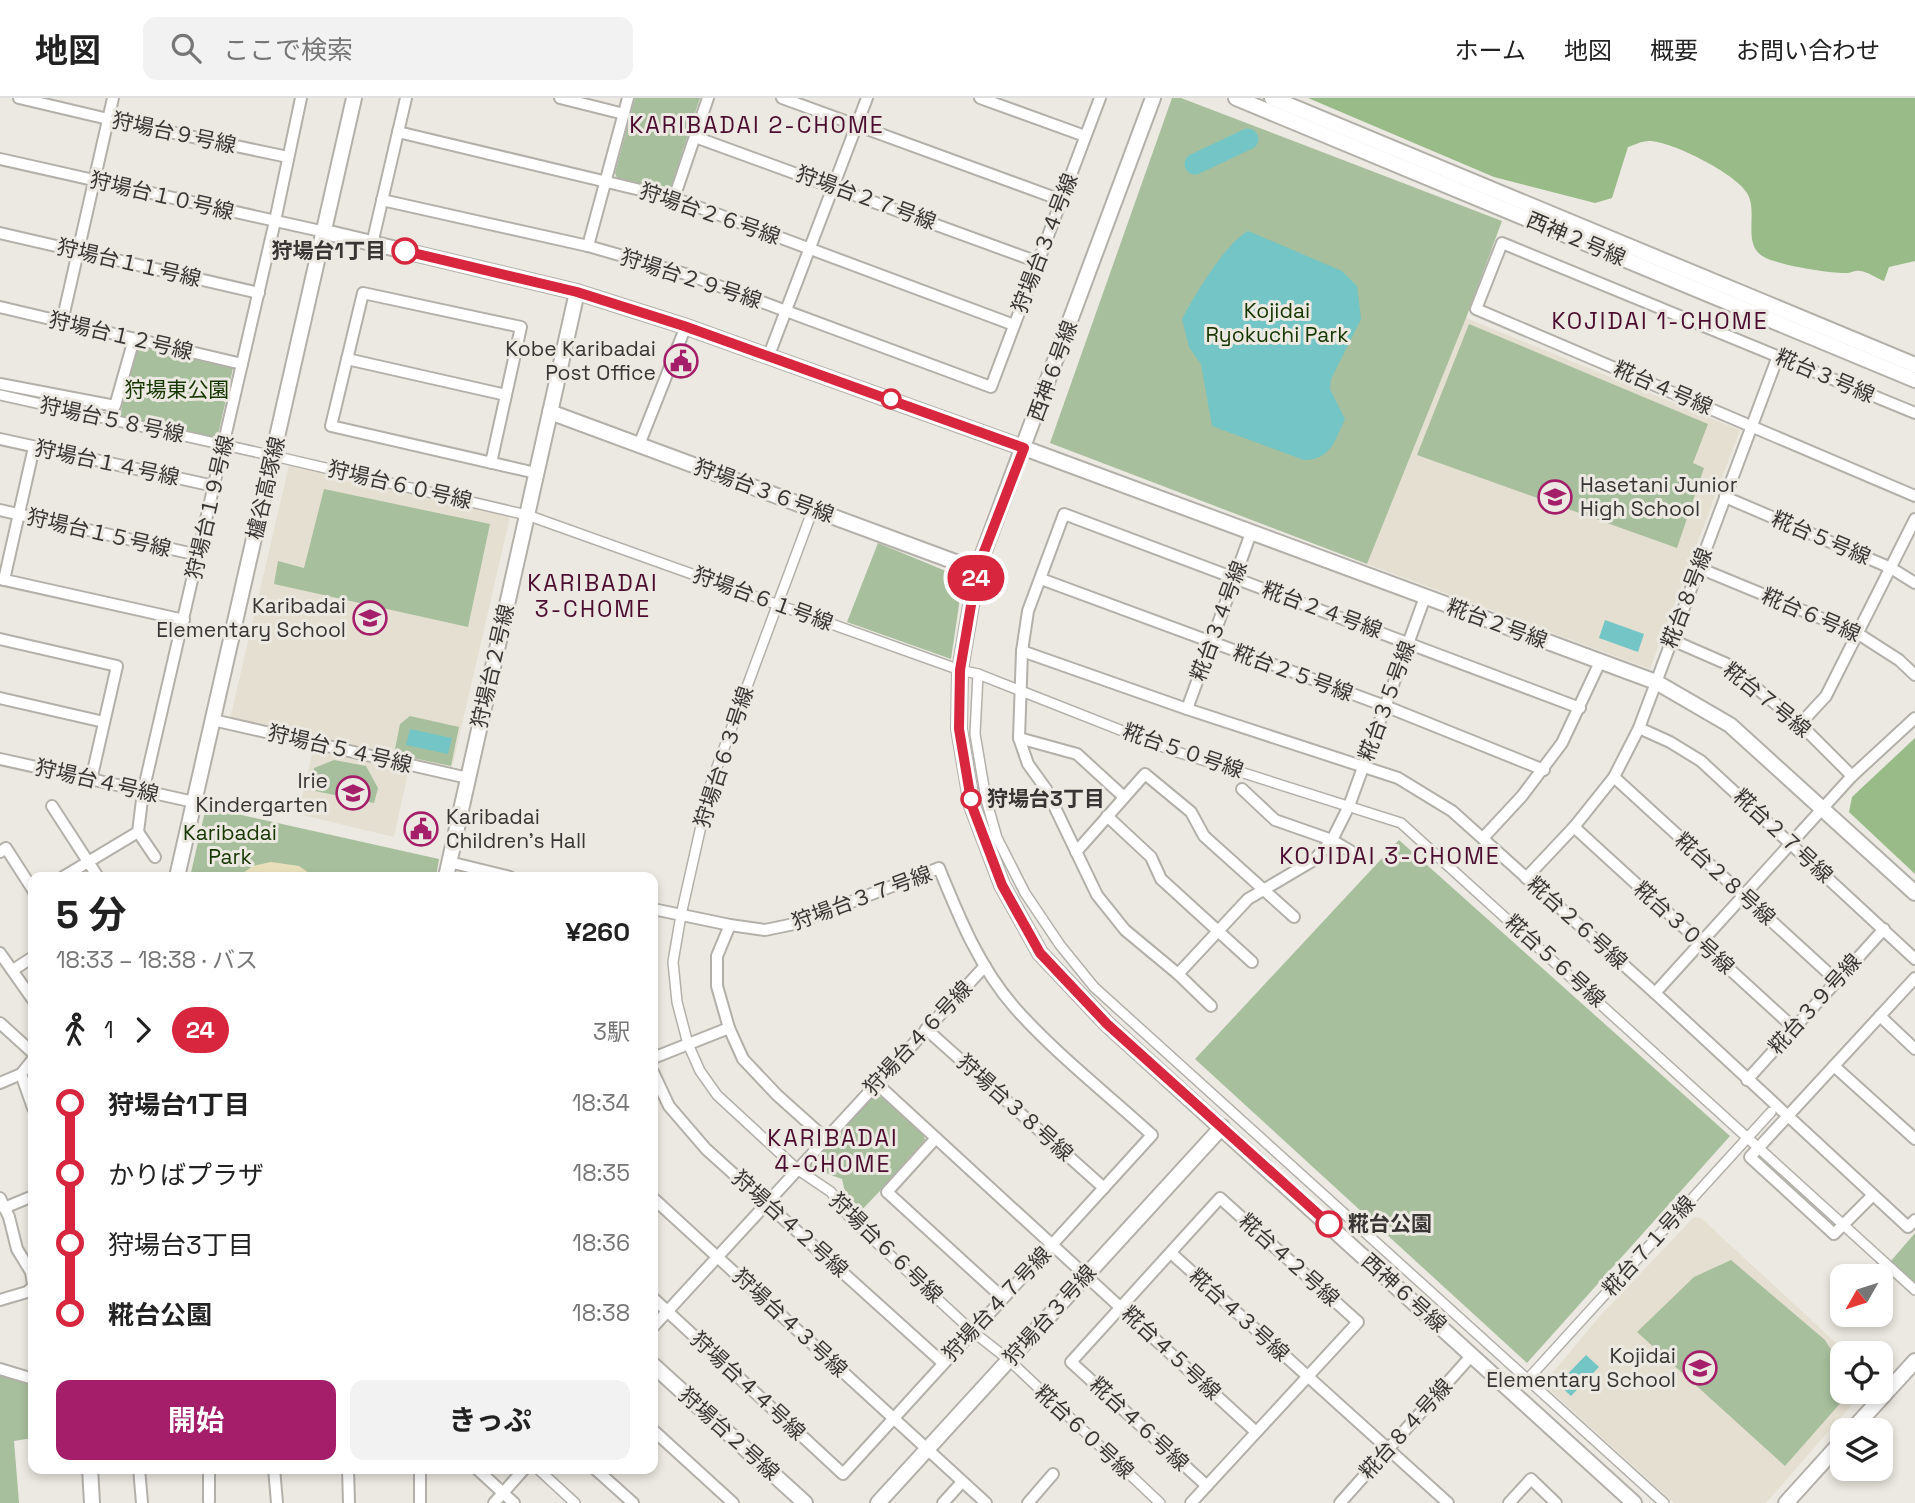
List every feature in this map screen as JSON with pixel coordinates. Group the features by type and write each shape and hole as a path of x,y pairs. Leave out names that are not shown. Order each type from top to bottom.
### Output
{"street":[{"name":"狩場台９号線","path":"19,98 288,157"},
{"path":"62,322 113,98"},
{"name":"狩場台１９号線","path":"138,832 144,792 301,98"},
{"name":"櫨谷高塚線","path":"178,872 354,98"},
{"path":"372,244 406,98"},
{"path":"560,98 624,114"},
{"path":"588,246 628,98"},
{"path":"674,198 708,98"},
{"path":"782,98 1061,200"},
{"path":"769,355 867,98"},
{"path":"980,98 1085,136"},
{"name":"狩場台３４号線","path":"991,387 1100,98"},
{"name":"西神６号線","path":"1153,98 977,570 960,670 959,729 972,806 1002,885 1040,953 1107,1024 1634,1503"},
{"name":"西神２号線","path":"1236,98 1915,380"},
{"name":"西神２号線","path":"1272,98 1915,365"},
{"name":"狩場台２６号線","path":"398,132 674,198 1014,325"},
{"name":"狩場台２７号線","path":"695,137 1038,262"},
{"name":"狩場台１０号線","path":"0,159 325,233"},
{"name":"狩場台２９号線","path":"382,200 588,246 689,275 991,387"},
{"name":"狩場台１１号線","path":"0,233 258,293"},
{"name":"糀台２号線","path":"325,233 577,292 686,326 1656,682 1730,724 1915,893"},
{"name":"糀台３号線","path":"1502,243 1915,413"},
{"name":"糀台４号線","path":"1502,243 1476,310 1915,496"},
{"name":"狩場台２号線","path":"447,872 577,292"},
{"path":"491,463 521,327 363,293 331,426 491,463 536,473"},
{"name":"狩場台１２号線","path":"0,307 242,364"},
{"path":"639,445 686,326"},
{"path":"0,384 116,407 134,339"},
{"name":"糀台８号線","path":"1526,878 1574,827 1614,777 1639,728 1778,356"},
{"path":"347,359 506,396"},
{"name":"狩場台５８号線","path":"0,395 274,456"},
{"name":"狩場台３６号線","path":"550,412 977,570"},
{"name":"狩場台１４号線","path":"0,439 214,486"},
{"path":"34,447 2,579 184,620"},
{"name":"狩場台６０号線","path":"274,456 527,515"},
{"name":"糀台５号線","path":"1725,497 1891,568 1915,583"},
{"name":"狩場台６３号線","path":"688,1044 677,1002 673,962 710,786 813,509"},
{"name":"狩場台１５号線","path":"0,510 198,555"},
{"name":"糀台２４号線","path":"1041,579 1064,514 1580,708"},
{"name":"狩場台６１号線","path":"527,515 960,670 978,674"},
{"path":"1800,724 1826,696 1915,519"},
{"name":"糀台３４号線","path":"1187,709 1251,533"},
{"name":"糀台６号線","path":"1699,568 1857,633 1899,660 1915,675"},
{"path":"1041,579 1028,611 1022,650 1019,738 1028,764 1046,789 1097,895 1125,930 1178,974 1211,1006"},
{"name":"糀台２５号線","path":"1041,579 1385,706 1544,770"},
{"name":"糀台３５号線","path":"1332,841 1349,806 1425,597"},
{"path":"0,639 117,666 91,780"},
{"name":"糀台７号線","path":"1672,640 1727,664 1800,724 1852,776"},
{"name":"糀台２６号線","path":"1022,650 1187,709 1398,778 1452,811 1909,1227 1915,1220"},
{"path":"1483,838 1544,770 1562,743 1600,662"},
{"path":"978,674 975,734 986,799 997,838 1026,893 1060,945 1094,987 1664,1503"},
{"name":"糀台５０号線","path":"978,674 1171,750 1349,806"},
{"path":"0,698 104,722"},
{"path":"1655,993 1852,776 1915,718"},
{"name":"狩場台５４号線","path":"213,720 468,778"},
{"name":"糀台２７号線","path":"1639,728 1670,742 1701,761 1915,959"},
{"path":"1019,738 1077,754 1124,797"},
{"name":"狩場台４号線","path":"0,759 194,803"},
{"path":"1076,852 1145,774 1191,812 1204,836 1294,917"},
{"name":"糀台２８号線","path":"1614,777 1837,981"},
{"path":"1242,789 1275,820 1332,841 1357,855"},
{"path":"52,806 96,872"},
{"name":"糀台５６号線","path":"1349,806 1401,823 1759,1147"},
{"path":"1107,816 1151,857 1161,879 1252,962"},
{"name":"糀台３０号線","path":"1574,827 1794,1028"},
{"path":"71,872 138,832 155,857"},
{"path":"1178,974 1248,899 1314,860 1332,841"},
{"path":"0,852 6,848 28,882"},
{"path":"449,862 485,872"},
{"name":"狩場台３７号線","path":"658,910 765,930 794,924 939,867 963,929 1014,1007 1152,1135"},
{"path":"730,925 717,956 718,986 729,1028 743,1059 825,1138"},
{"name":"糀台３９号線","path":"1747,1080 1884,929"},
{"path":"0,953 28,992"},
{"path":"13,970 28,960"},
{"name":"狩場台４６号線","path":"658,1321 985,966"},
{"path":"1873,1195 1834,1234 1749,1157 1915,978"},
{"path":"1880,1016 1915,1049"},
{"path":"0,1023 28,1048"},
{"path":"658,1056 729,1028"},
{"name":"狩場台３８号線","path":"926,1029 1104,1188"},
{"name":"狩場台６６号線","path":"688,1044 700,1071 718,1095 797,1169 831,1192 850,1218 972,1331 1009,1360"},
{"path":"0,1083 21,1074 28,1065"},
{"path":"1834,1066 1915,1139"},
{"path":"21,1074 28,1094"},
{"name":"狩場台４２号線","path":"658,1083 669,1106 706,1149 943,1363"},
{"name":"糀台４５号線","path":"876,1083 1256,1432"},
{"name":"糀台７１号線","path":"1527,1380 1771,1112"},
{"name":"狩場台３号線","path":"878,1503 1222,1127"},
{"name":"狩場台４７号線","path":"844,1474 1152,1135"},
{"path":"936,1138 887,1192 1003,1298"},
{"path":"28,1197 2,1203 9,1217 17,1249 28,1267"},
{"name":"糀台４２号線","path":"1171,1253 1220,1198 1358,1322 1307,1377"},
{"name":"狩場台４３号線","path":"658,1203 986,1503"},
{"path":"1844,1224 1915,1290"},
{"path":"1121,1308 1171,1253"},
{"name":"糀台４３号線","path":"1171,1253 1448,1503"},
{"path":"0,1300 28,1291"},
{"name":"狩場台４４号線","path":"658,1303 844,1474"},
{"name":"糀台４６号線","path":"1121,1308 1071,1362 1207,1486"},
{"name":"糀台８４号線","path":"1340,1503 1472,1355"},
{"name":"糀台６０号線","path":"1009,1360 1160,1503"},
{"path":"1863,1418 1915,1361"},
{"path":"1,1368 28,1377"},
{"name":"狩場台２号線","path":"658,1370 805,1503"},
{"path":"1191,1503 1307,1377"},
{"path":"658,1435 733,1503"},
{"path":"1786,1503 1830,1454"},
{"path":"90,1474 92,1503"},
{"path":"140,1474 142,1503"},
{"path":"209,1474 209,1501"},
{"path":"275,1474 277,1503"},
{"path":"348,1474 349,1503"},
{"path":"420,1503 422,1474"},
{"path":"482,1474 514,1503"},
{"path":"494,1503 520,1474"},
{"path":"544,1474 575,1503"},
{"path":"601,1474 633,1503"},
{"path":"1034,1501 1053,1474"},
{"path":"1509,1503 1531,1479 1556,1503"},
{"path":"943,1503 962,1482"}],"shaded area":[{"name":"Hasetani Junior High School","path":"1466,318 1740,430 1650,669 1367,564"},
{"name":"Karibadai Elementary School","path":"289,465 510,517 452,768 230,719"},
{"name":"Irie Kindergarten","path":"313,750 408,772 394,837 298,814"},
{"name":"Kojidai Elementary School","path":"1694,1217 1701,1218 1834,1341 1830,1341 1830,1404 1853,1404 1840,1418 1830,1418 1830,1430 1766,1503 1674,1503 1543,1384 1601,1315"}],"green space":[{"path":"635,98 700,98 671,187 665,192 617,178 615,173"},
{"name":"Kojidai Ryokuchi Park","path":"1172,98 1181,98 1502,221 1367,564 1050,443"},
{"path":"1308,98 1915,98 1915,261 1889,267 1884,281 1862,271 1840,273 1818,270 1764,257 1753,245 1750,201 1741,185 1687,152 1659,142 1646,141 1628,147 1612,198 1595,203 1494,177"},
{"path":"1469,324 1708,424 1693,463 1704,468 1677,548 1417,455"},
{"name":"狩場東公園","path":"136,341 234,364 217,439 120,416"},
{"path":"324,489 490,524 468,627 274,584 278,561 304,568"},
{"path":"878,543 963,578 951,659 847,622"},
{"path":"410,716 459,727 451,766 394,754 400,724"},
{"path":"1915,738 1915,874 1849,812 1852,797"},
{"path":"334,760 366,766 378,788 374,803 310,790 314,768"},
{"name":"Karibadai Park","path":"206,807 439,859 437,872 191,872"},
{"name":"糀台公園","path":"1399,840 1730,1136 1527,1363 1195,1059"},
{"path":"869,1096 882,1097 923,1134 926,1143 856,1216 849,1210 842,1179 806,1166"},
{"path":"1915,1233 1915,1285 1890,1262"},
{"path":"1731,1260 1825,1340 1830,1348 1830,1404 1840,1404 1785,1466 1637,1332 1694,1277"},
{"path":"0,1374 28,1382 28,1439 14,1441 19,1503 0,1503"}],"sand":[{"path":"271,862 299,866 308,872 244,872 253,866"}],"water":[{"path":"1248,231 1342,271 1357,286 1361,319 1331,379 1330,389 1345,419 1335,441 1320,457 1304,460 1212,426 1201,364 1189,347 1182,319 1220,258"},
{"path":"1605,620 1644,634 1638,652 1599,638"},
{"path":"410,729 452,738 448,754 406,745"},
{"path":"1586,1355 1599,1367 1571,1396 1558,1384"}],"waterway":[{"path":"1195,164 1248,139"}],"bus line":[{"name":"24","path":"405,251 577,292 684,326 1024,448 977,570 960,670 959,729 972,806 1002,885 1040,953 1107,1024 1329,1224"}],"place":[{"name":"狩場台1丁目","path":"405,251"},
{"name":"Kobe Karibadai Post Office","path":"681,361"},
{"name":"Hasetani Junior High School","path":"1555,497"},
{"name":"Karibadai Elementary School","path":"370,618"},
{"name":"Irie Kindergarten","path":"353,793"},
{"name":"狩場台3丁目","path":"971,799"},
{"name":"Karibadai Children's Hall","path":"421,829"},
{"name":"糀台公園","path":"1329,1224"},
{"name":"Kojidai Elementary School","path":"1700,1368"}],"district":[{"name":"KARIBADAI 2-CHOME","path":"757,125"},
{"name":"KOJIDAI 1-CHOME","path":"1660,321"},
{"name":"KARIBADAI 3-CHOME","path":"593,596"},
{"name":"KOJIDAI 3-CHOME","path":"1390,856"},
{"name":"KARIBADAI 4-CHOME","path":"833,1151"}]}
